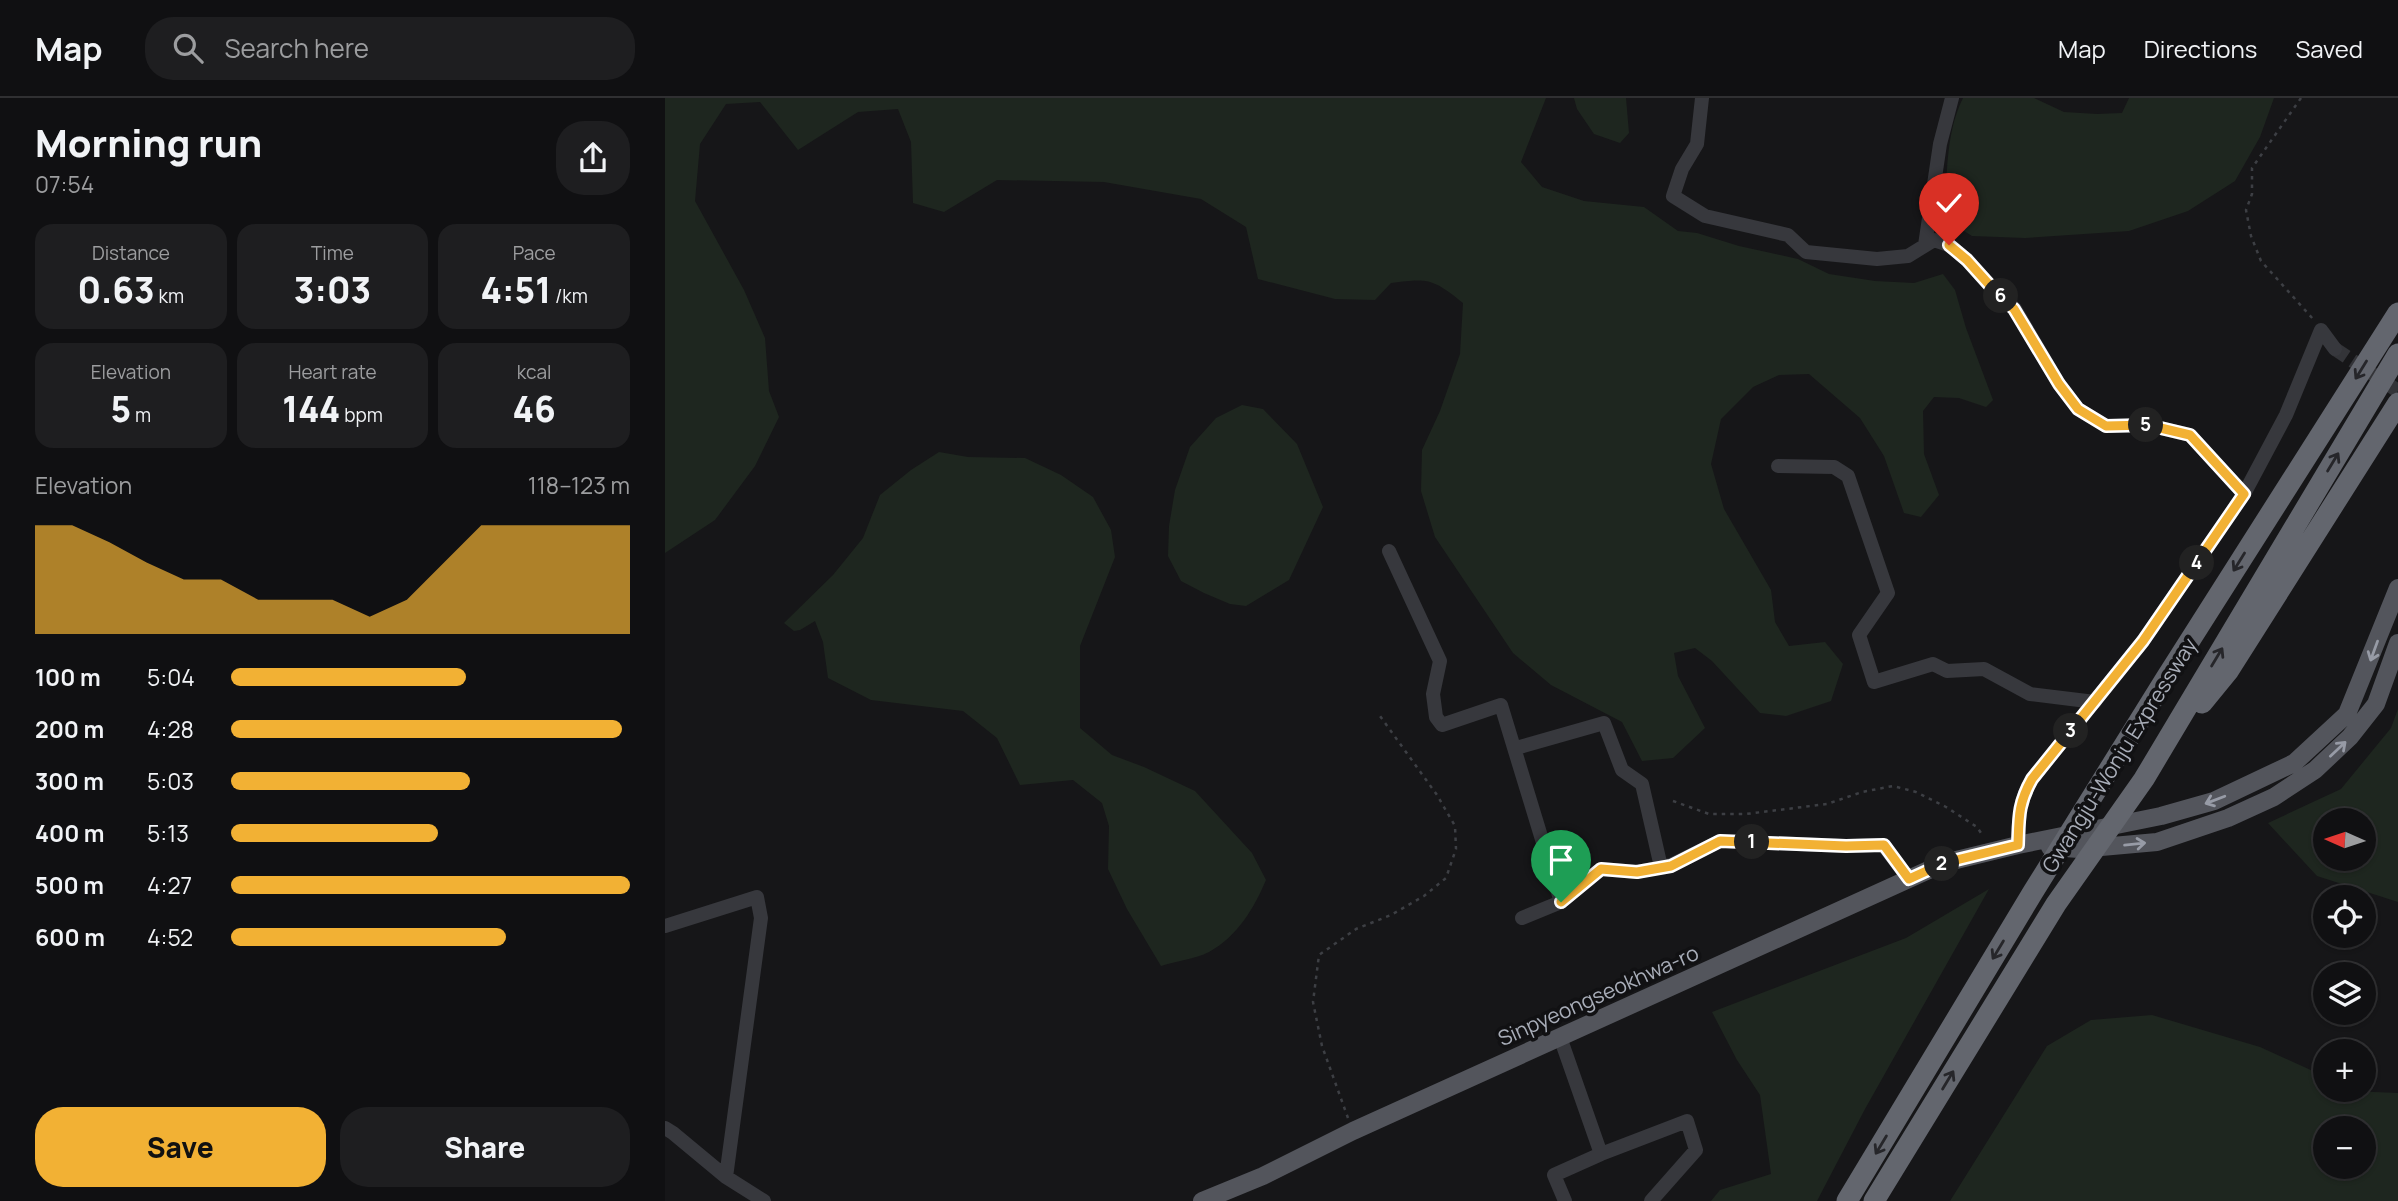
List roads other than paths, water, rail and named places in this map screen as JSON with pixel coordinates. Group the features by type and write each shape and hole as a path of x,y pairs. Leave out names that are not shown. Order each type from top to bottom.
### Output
{"highway":[{"name":"Gwangju-Wonju Expressway","path":"1847,1201 2033,892 2398,313"},
{"name":"Gwangju-Wonju Expressway","path":"1874,1201 2056,904 2144,779 2398,354"},
{"path":"2158,756 2229,670 2398,403"}],"main road":[{"name":"Sinpyeongseokhwa-ro","path":"1202,1201 1944,863 2018,845 2161,817 2214,801 2294,763 2347,714 2398,588"},
{"name":"Sinpyeongseokhwa-ro","path":"2018,845 2079,849 2157,842 2228,818 2274,797 2315,770 2350,737 2376,704 2398,643"}],"street":[{"path":"1702,98 1697,144 1682,169 1673,196 1705,216 1788,235 1806,252 1877,259 1908,256 1934,240 1949,245 2014,309 2059,384 2078,409 2106,426 2148,425 2190,435 2244,494"},
{"path":"1925,245 1940,144 1952,98"},
{"path":"2018,845 2022,798 2032,779 2143,641 2244,494 2286,415 2321,330 2335,349"},
{"path":"1778,466 1834,467 1848,475 1888,593 1859,635 1874,682 1933,664 1947,671 1983,669 2030,694 2095,702"},
{"path":"1389,551 1440,661 1433,694 1436,717 1442,725 1501,705 1561,902"},
{"path":"1515,748 1604,723 1622,770 1642,784 1661,867"},
{"path":"1522,919 1561,902 1601,869 1637,872 1671,866 1720,841 1884,845 1909,879"},
{"path":"665,926 757,897 761,918 726,1177"},
{"path":"1560,1037 1601,1154"},
{"path":"1565,1201 1554,1175 1687,1121 1696,1150 1651,1201"},
{"path":"665,1128 726,1177 764,1201"}],"tunnel":[{"path":"2335,349 2398,391"}]}
